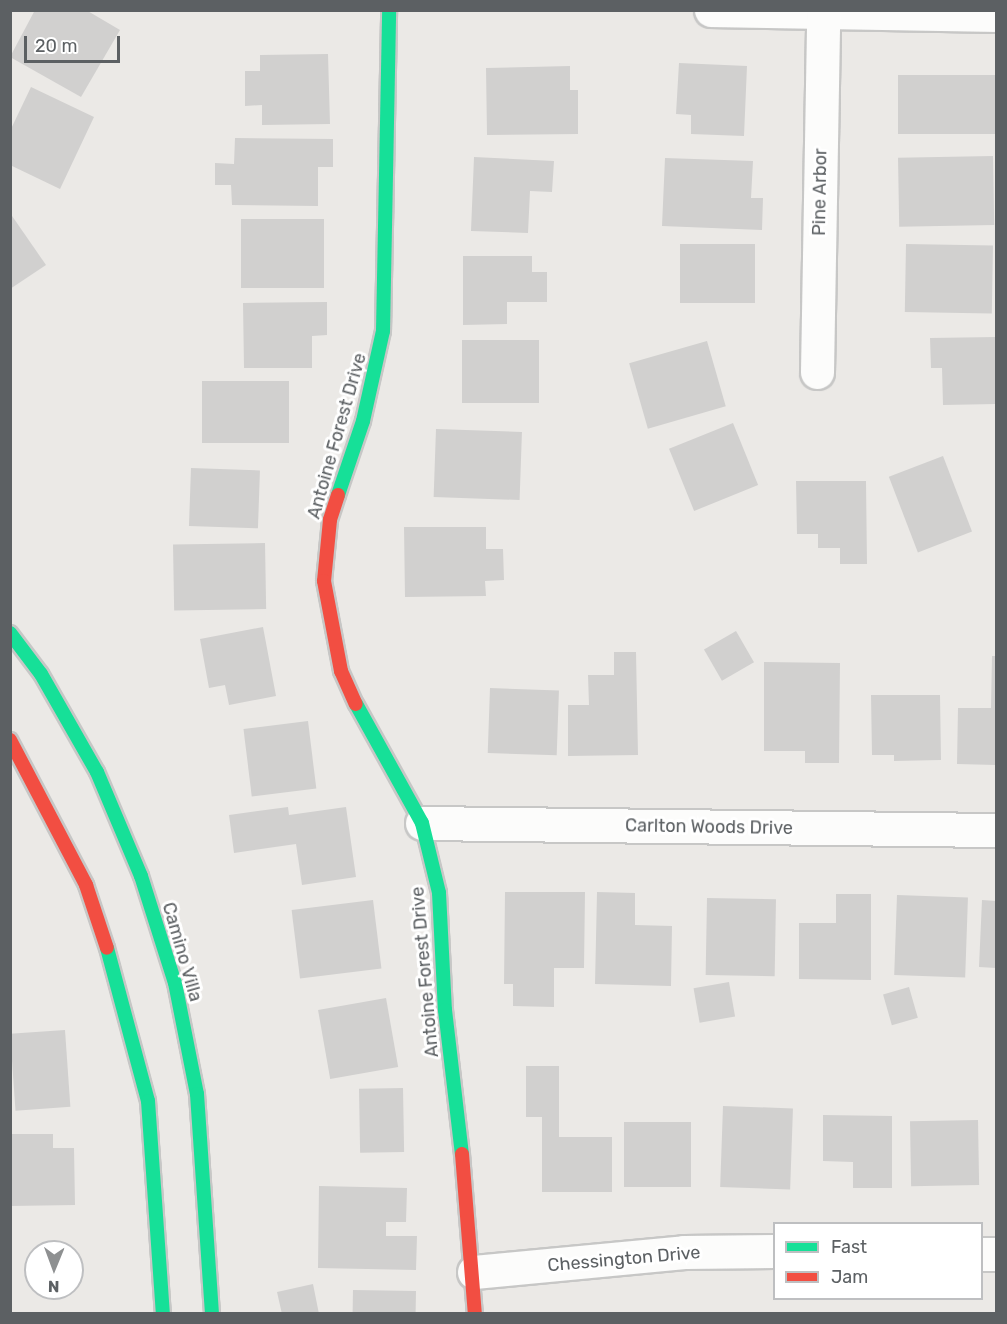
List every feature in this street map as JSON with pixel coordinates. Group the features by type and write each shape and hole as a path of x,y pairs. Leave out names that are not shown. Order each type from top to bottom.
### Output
{"street":[{"name":"Antoine Forest Drive","path":"389,10 383,331 363,421 330,520 324,581 340,671 366,727 405,786 422,823 443,923 445,1010 474,1272 475,1314"},
{"path":"711,10 996,15"},
{"name":"Pine Arbor","path":"817,372 822,12"},
{"name":"Camino Villa","path":"10,633 41,674 97,772 141,876 175,983 197,1094 212,1314"},
{"path":"10,740 42,794 86,885 123,996 148,1101 163,1314"},
{"name":"Carlton Woods Drive","path":"422,823 996,830"},
{"name":"Chessington Drive","path":"474,1272 684,1252 773,1251"}],"building":[{"path":"35,10 86,10 120,30 81,97 10,57"},
{"path":"328,54 330,124 262,125 262,105 245,106 245,71 260,71 260,55"},
{"path":"679,63 747,66 744,136 691,134 691,115 676,114"},
{"path":"570,66 570,90 578,90 578,134 487,135 486,68"},
{"path":"898,75 996,75 996,134 898,134"},
{"path":"31,87 94,117 60,189 10,165 10,131"},
{"path":"235,138 333,139 333,167 318,167 318,206 232,205 231,185 215,185 215,163 234,164"},
{"path":"993,156 994,225 899,227 898,158"},
{"path":"474,157 554,161 552,192 530,191 528,233 471,231"},
{"path":"665,158 753,161 751,198 763,198 762,230 662,226"},
{"path":"10,213 46,265 10,289"},
{"path":"241,219 324,219 324,288 241,288"},
{"path":"680,244 755,244 755,303 680,303"},
{"path":"906,244 993,246 992,314 905,312"},
{"path":"463,256 532,256 532,272 547,272 547,302 507,302 507,324 463,325"},
{"path":"327,302 327,335 312,336 312,368 244,368 243,303"},
{"path":"996,337 996,404 943,405 942,368 931,368 930,338"},
{"path":"462,340 539,340 539,403 462,403"},
{"path":"707,341 726,406 648,429 629,363"},
{"path":"202,381 289,381 289,443 202,443"},
{"path":"733,423 758,485 694,511 669,449"},
{"path":"436,429 522,432 520,500 434,497"},
{"path":"943,456 972,532 918,552 889,477"},
{"path":"191,468 260,470 258,528 189,526"},
{"path":"796,481 866,481 867,564 840,564 840,548 818,548 818,534 797,534"},
{"path":"404,527 486,527 486,549 503,549 504,580 485,581 486,596 405,597"},
{"path":"265,543 266,609 174,611 173,545"},
{"path":"263,627 276,696 229,705 225,685 209,688 200,639"},
{"path":"736,631 754,662 722,681 704,650"},
{"path":"614,652 636,652 638,755 568,756 568,705 589,705 588,675 614,675"},
{"path":"992,656 996,656 996,765 957,764 958,708 991,708"},
{"path":"764,662 840,663 839,763 805,763 805,751 764,751"},
{"path":"490,688 559,690 557,755 488,753"},
{"path":"871,695 940,695 941,760 894,761 894,755 872,755"},
{"path":"308,721 316,788 252,796 243,729"},
{"path":"288,807 289,815 346,807 356,877 302,885 296,844 234,853 229,815"},
{"path":"505,892 585,892 584,968 554,968 554,1007 513,1006 513,984 504,984"},
{"path":"597,892 635,893 635,925 672,926 671,986 595,984"},
{"path":"836,894 871,894 871,980 799,979 799,923 836,923"},
{"path":"897,895 968,897 965,977 894,975"},
{"path":"707,898 776,899 775,976 706,975"},
{"path":"373,900 381,968 300,978 292,910"},
{"path":"982,900 996,901 996,968 979,967"},
{"path":"729,982 735,1016 700,1023 694,988"},
{"path":"909,987 918,1018 892,1025 883,994"},
{"path":"386,998 398,1067 330,1079 318,1010"},
{"path":"65,1030 70,1107 16,1111 10,1034"},
{"path":"526,1066 559,1066 559,1137 612,1137 612,1192 542,1192 542,1117 526,1117"},
{"path":"403,1088 404,1152 360,1153 359,1089"},
{"path":"723,1106 793,1108 790,1189 720,1187"},
{"path":"823,1115 892,1116 892,1188 853,1188 853,1162 823,1161"},
{"path":"978,1120 979,1185 911,1186 910,1121"},
{"path":"624,1122 691,1122 691,1187 624,1187"},
{"path":"10,1134 53,1134 53,1148 74,1148 75,1205 10,1206"},
{"path":"319,1186 407,1188 406,1222 386,1222 386,1236 417,1236 416,1270 318,1268"},
{"path":"313,1284 319,1314 282,1314 277,1292"},
{"path":"353,1290 416,1291 416,1314 353,1314"}],"traffic: fast":[{"path":"338,495 363,421 383,331 389,10"},
{"path":"10,633 41,674 97,772 141,876 175,983 197,1094 212,1314"},
{"path":"356,704 422,823 439,893 445,1010 462,1154"},
{"path":"107,948 148,1101 163,1314"}],"traffic: jam":[{"path":"338,495 330,520 324,581 341,671 356,704"},
{"path":"10,740 86,885 107,948"},
{"path":"462,1154 475,1314"}]}
